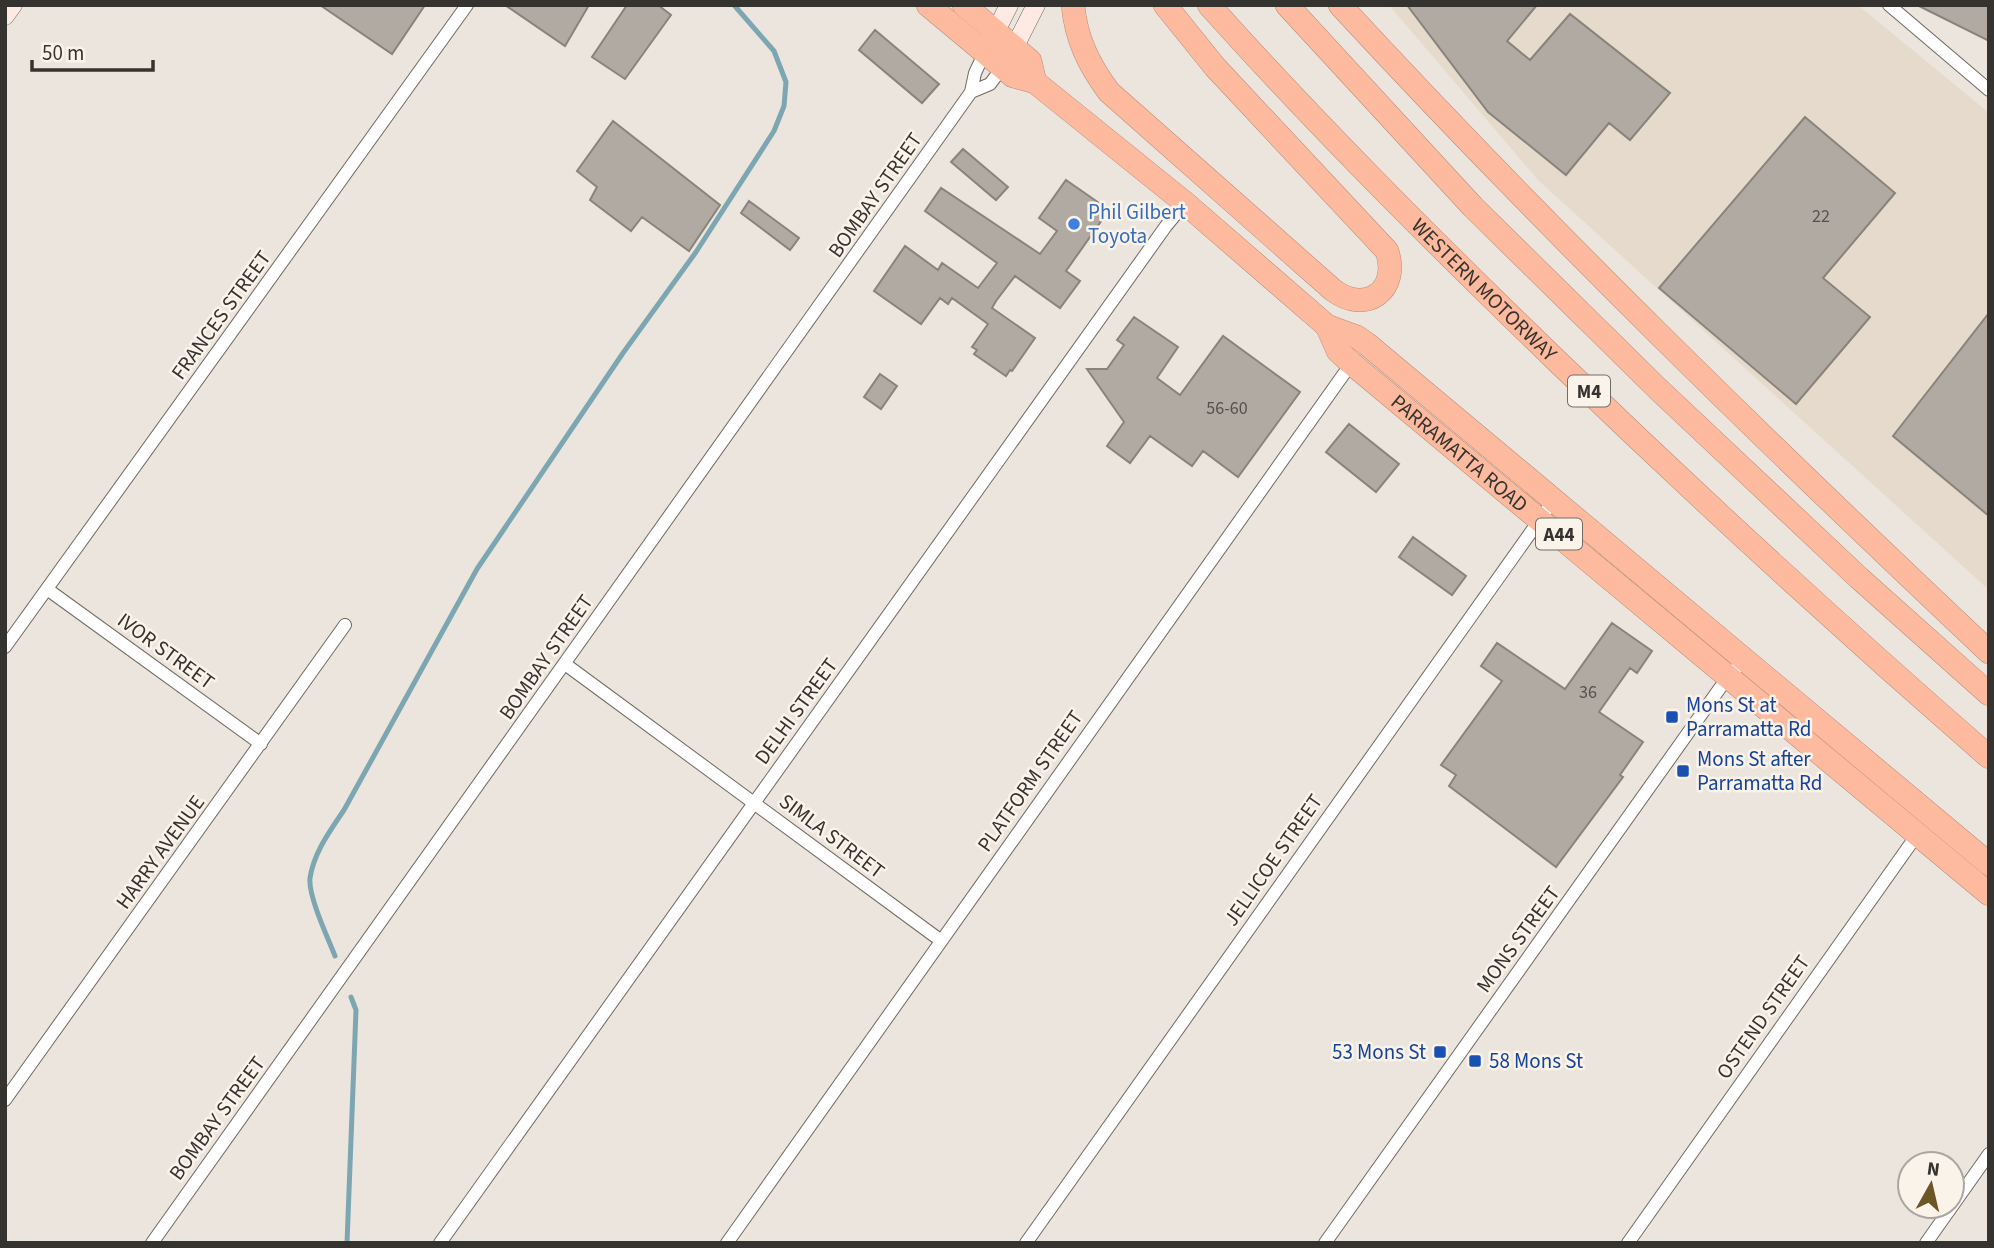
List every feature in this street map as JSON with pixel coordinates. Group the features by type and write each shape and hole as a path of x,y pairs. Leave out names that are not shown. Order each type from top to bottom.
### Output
{"highway":[{"name":"PARRAMATTA ROAD","path":"928,5 1013,76 1035,82 1185,203 1326,326 1357,337 1367,344 1547,509 1737,668 1933,817 1989,864"},
{"name":"PARRAMATTA ROAD","path":"964,5 1030,61 1035,82"},
{"path":"1073,5 1075,24 1087,58 1109,92 1123,106 1342,296 1361,300 1375,296 1387,284 1391,273 1391,261 1387,251 1215,67 1165,5"},
{"name":"WESTERN MOTORWAY","path":"1209,5 1363,170 1477,284 1674,473 1880,662 1989,757"},
{"name":"M4","path":"1287,5 1473,207 1648,380 1859,578 1989,694"},
{"path":"1340,5 1442,116 1596,272 1858,529 1989,652"},
{"name":"PARRAMATTA ROAD","path":"1326,326 1338,351 1351,363 1547,509"},
{"name":"PARRAMATTA ROAD","path":"1737,668 1917,834 1989,894"}],"main road":[{"path":"5,16 13,5"},
{"path":"993,61 995,33 1009,5"},
{"path":"993,61 1015,48 1036,5"}],"street":[{"name":"FRANCES STREET","path":"5,647 467,5"},
{"path":"1889,5 1989,90"},
{"name":"BOMBAY STREET","path":"971,92 990,84 993,61"},
{"name":"BOMBAY STREET","path":"152,1243 971,92 975,74 993,61"},
{"name":"DELHI STREET","path":"440,1243 1185,203"},
{"name":"PLATFORM STREET","path":"727,1243 940,940 1367,344"},
{"name":"JELLICOE STREET","path":"1026,1243 1547,509"},
{"name":"IVOR STREET","path":"47,590 261,744"},
{"name":"HARRY AVENUE","path":"5,1100 345,625"},
{"name":"SIMLA STREET","path":"565,664 940,940"},
{"name":"MONS STREET","path":"1325,1243 1737,668"},
{"name":"OSTEND STREET","path":"1628,1243 1917,834 1933,817"},
{"path":"1926,1243 1989,1154"}],"shaded area":[{"path":"1389,5 1858,5 1989,113 1989,590 1538,180"}],"building":[{"path":"320,5 425,5 392,54"},
{"path":"505,5 589,5 565,46"},
{"path":"627,5 658,5 671,15 625,79 592,57"},
{"path":"1407,5 1537,5 1507,41 1530,60 1570,14 1670,93 1630,140 1609,123 1566,175 1488,112"},
{"path":"1917,5 1989,5 1989,41"},
{"path":"875,30 939,84 922,103 859,50"},
{"path":"1805,117 1895,193 1823,278 1870,317 1796,404 1659,288"},
{"path":"613,121 720,205 689,251 642,217 631,231 590,200 597,187 577,171"},
{"path":"963,149 1008,187 996,200 951,162"},
{"path":"1066,180 1109,210 1066,271 1080,281 1060,308 1015,276 996,301 992,308 1035,338 1006,376 974,354 977,350 972,347 988,324 952,298 948,304 940,298 921,324 874,291 905,246 938,270 942,263 978,288 997,263 925,211 941,188 1040,254 1057,231 1039,218"},
{"path":"749,201 799,238 790,250 741,213"},
{"path":"1989,313 1989,516 1893,436"},
{"path":"1134,317 1178,347 1157,378 1180,395 1223,336 1300,392 1238,477 1203,451 1192,466 1150,436 1130,463 1107,446 1124,422 1087,369 1107,369 1124,345 1117,340"},
{"path":"880,374 897,386 881,409 864,397"},
{"path":"1349,424 1399,464 1376,492 1326,452"},
{"path":"1413,537 1466,576 1452,595 1399,557"},
{"path":"1612,623 1652,651 1637,673 1630,668 1599,712 1643,742 1620,775 1623,777 1556,867 1449,786 1456,775 1441,765 1502,681 1481,666 1497,643 1565,689"}],"waterway":[{"path":"335,956 310,886 312,868 323,842 344,810 477,569 623,353 696,252 774,131 784,106 786,82 774,51 734,5"},
{"path":"347,1243 356,1010 351,997"}],"place":[{"name":"Phil Gilbert Toyota","path":"1074,224"},
{"name":"Mons St at Parramatta Rd","path":"1672,717"},
{"name":"Mons St after Parramatta Rd","path":"1683,771"},
{"name":"53 Mons St","path":"1440,1052"},
{"name":"58 Mons St","path":"1475,1061"}]}
